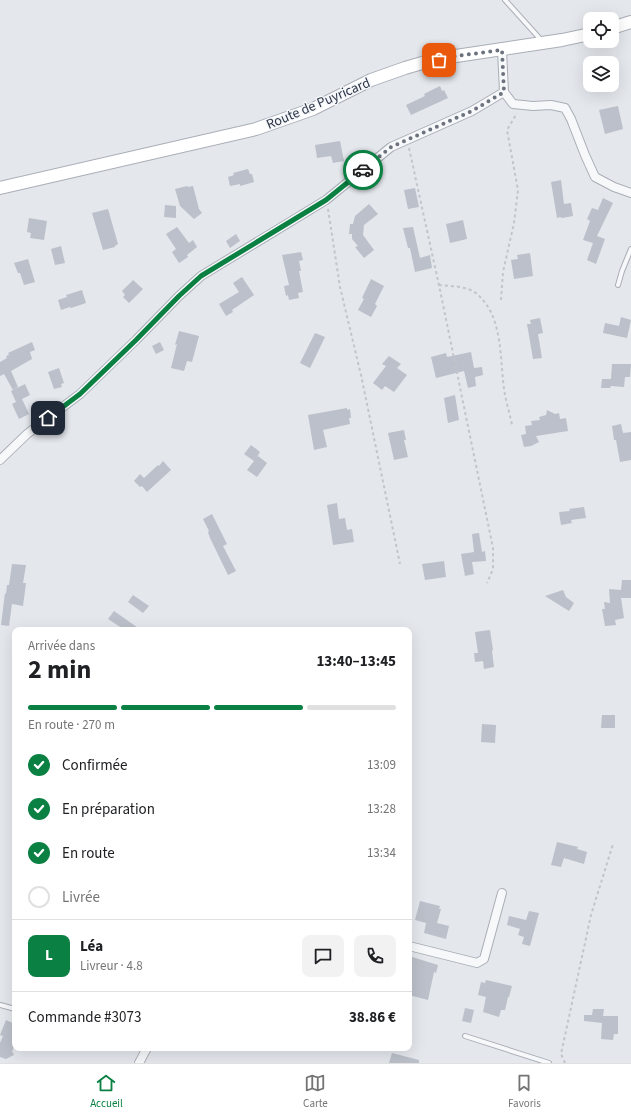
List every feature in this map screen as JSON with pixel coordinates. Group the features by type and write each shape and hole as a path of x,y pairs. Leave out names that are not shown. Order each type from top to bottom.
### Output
{"main road":[{"path":"619,26 631,22"},
{"name":"Route de Puyricard","path":"0,188 256,129 313,108 371,80 405,68 456,56 502,50 583,35"}],"street":[{"path":"502,50 504,92 513,104 533,106 551,105 565,108 571,119 584,155 595,177 631,194"},
{"path":"0,460 28,434 80,394 201,276 326,200 391,147 472,111 504,92"},
{"path":"412,947 477,963 484,959 502,892"},
{"path":"140,1063 146,1051"}],"lane":[{"path":"505,0 543,43"},
{"path":"618,285 631,249"},
{"path":"0,1005 12,1008"},
{"path":"465,1036 549,1063"}],"path":[{"path":"501,300 503,272 514,223 518,190 507,130 521,105"},
{"path":"408,139 493,548 493,569 487,583"},
{"path":"326,200 340,287 361,375 400,564"},
{"path":"439,285 467,288 477,293 490,309 497,329 505,395 512,425"},
{"path":"565,1063 561,1054 591,915 613,844"}],"building":[{"path":"440,86 448,98 411,115 406,105 425,96 424,94"},
{"path":"618,106 623,129 605,134 599,110"},
{"path":"340,141 344,161 333,163 331,156 317,158 315,145"},
{"path":"248,169 250,174 252,174 254,182 240,186 240,184 230,186 228,177 234,175 233,173"},
{"path":"561,180 564,204 571,203 573,216 557,218 551,182"},
{"path":"193,186 199,209 202,213 194,219 180,206 175,189"},
{"path":"415,188 419,207 408,209 404,190"},
{"path":"603,198 613,203 597,236 605,239 596,264 587,260 593,243 583,240 590,221 587,219 592,208 598,210"},
{"path":"369,204 378,214 364,225 363,235 374,250 364,258 355,247 358,246 352,239 352,234 349,234 350,224 353,224 355,216"},
{"path":"165,205 176,206 176,218 164,217"},
{"path":"108,209 118,244 115,247 103,250 92,213"},
{"path":"29,218 47,221 44,240 30,238 31,233 27,232"},
{"path":"463,220 467,239 450,243 446,224"},
{"path":"177,227 189,243 193,240 197,247 187,255 188,257 179,263 172,252 176,249 166,234"},
{"path":"413,227 420,258 430,255 432,268 415,272 410,248 408,248 403,228"},
{"path":"236,234 240,241 230,248 226,241"},
{"path":"61,246 65,263 55,265 51,249"},
{"path":"301,252 303,260 299,261 301,271 299,271 303,292 298,293 299,298 289,300 288,295 286,296 284,286 289,285 282,255"},
{"path":"530,253 533,276 514,279 511,260 518,259 517,255"},
{"path":"28,259 35,282 24,285 20,273 18,273 14,263"},
{"path":"242,277 254,295 226,316 219,304 239,292 233,283"},
{"path":"371,279 384,286 375,304 377,306 371,317 358,310 364,299 362,298"},
{"path":"133,280 143,289 129,303 123,297 125,295 122,291"},
{"path":"82,290 86,303 61,310 58,300 67,297 66,295"},
{"path":"621,317 631,320 627,338 603,333 605,323 619,326"},
{"path":"540,318 543,333 538,334 542,358 533,359 527,324 531,324 530,320"},
{"path":"179,331 199,336 192,362 187,361 184,371 171,368"},
{"path":"315,333 325,337 310,368 300,363"},
{"path":"32,342 35,350 30,352 32,359 11,371 18,387 13,390 4,374 0,376 0,362 7,358 6,356 9,355 8,353"},
{"path":"160,342 164,350 156,354 152,346"},
{"path":"471,352 474,368 482,367 483,375 475,377 476,386 468,388 464,371 436,378 431,357 446,353 447,357"},
{"path":"389,356 401,364 397,368 407,375 394,392 385,386 382,390 373,383 386,366 382,364"},
{"path":"612,364 631,364 630,377 625,377 624,387 611,386 610,388 601,388 602,379 611,379"},
{"path":"59,368 64,383 61,384 62,387 54,389 48,372"},
{"path":"25,384 30,395 22,399 29,414 19,419 12,404 16,402 11,391"},
{"path":"455,395 459,420 448,423 444,398"},
{"path":"347,408 347,410 350,409 350,424 323,430 327,447 314,450 308,415"},
{"path":"547,410 555,414 559,413 560,419 566,418 568,431 536,436 539,442 531,446 524,447 521,435 526,434 525,426 532,425 531,421 540,420 539,417 546,415"},
{"path":"621,424 623,433 631,432 631,460 620,462 612,426"},
{"path":"404,430 406,440 404,440 408,457 394,460 388,433"},
{"path":"251,445 260,452 257,457 258,456 267,463 257,477 247,470 254,461 244,454"},
{"path":"163,461 171,470 147,492 142,486 140,487 134,481 140,474 144,478"},
{"path":"337,503 339,519 345,518 347,530 352,529 354,542 333,545 327,505"},
{"path":"584,507 586,518 571,520 572,523 561,525 559,512"},
{"path":"212,514 227,544 223,546 236,571 228,575 210,538 209,531 203,519"},
{"path":"479,533 482,552 485,551 486,561 472,562 474,574 465,576 461,554 474,552 472,534"},
{"path":"444,561 446,577 425,580 422,564"},
{"path":"12,564 26,565 23,583 26,583 23,606 12,604 9,626 1,625 5,593 6,594 7,585 9,585"},
{"path":"622,580 631,580 631,598 621,598 624,618 615,620 616,625 605,626 602,609 605,609 604,602 610,603 609,589 621,590"},
{"path":"563,590 566,597 574,603 569,611 545,596"},
{"path":"133,595 149,606 143,613 128,602"},
{"path":"114,611 137,627 120,627 108,619"},
{"path":"490,630 494,667 484,669 483,661 475,662 474,653 478,653 475,632"},
{"path":"602,715 615,715 615,728 601,728"},
{"path":"482,724 496,725 495,743 481,742"},
{"path":"557,842 578,847 577,849 587,852 584,864 564,858 561,867 551,865"},
{"path":"420,901 440,906 439,909 441,909 437,923 449,926 446,939 424,933 426,923 415,920"},
{"path":"529,911 539,913 530,946 522,944 524,937 518,935 520,929 507,925 509,916 526,920"},
{"path":"412,957 438,965 436,973 434,972 428,1000 412,996"},
{"path":"486,980 512,986 505,1010 501,1010 499,1017 483,1012 486,997 478,995 481,982 485,983"},
{"path":"465,1008 474,1010 471,1023 462,1021"},
{"path":"593,1009 604,1009 603,1016 618,1016 618,1034 614,1034 613,1040 601,1039 602,1023 584,1021 584,1015 592,1015"},
{"path":"6,1020 12,1023 12,1051 14,1055 6,1059 0,1057 0,1043 3,1036 0,1035"},
{"path":"392,1053 419,1060 419,1063 389,1063"}],"way so far":[{"path":"363,170 391,147 472,111 504,92 502,50 456,56 439,60"}],"route":[{"path":"48,418 80,394 201,276 326,200 363,170"}]}
